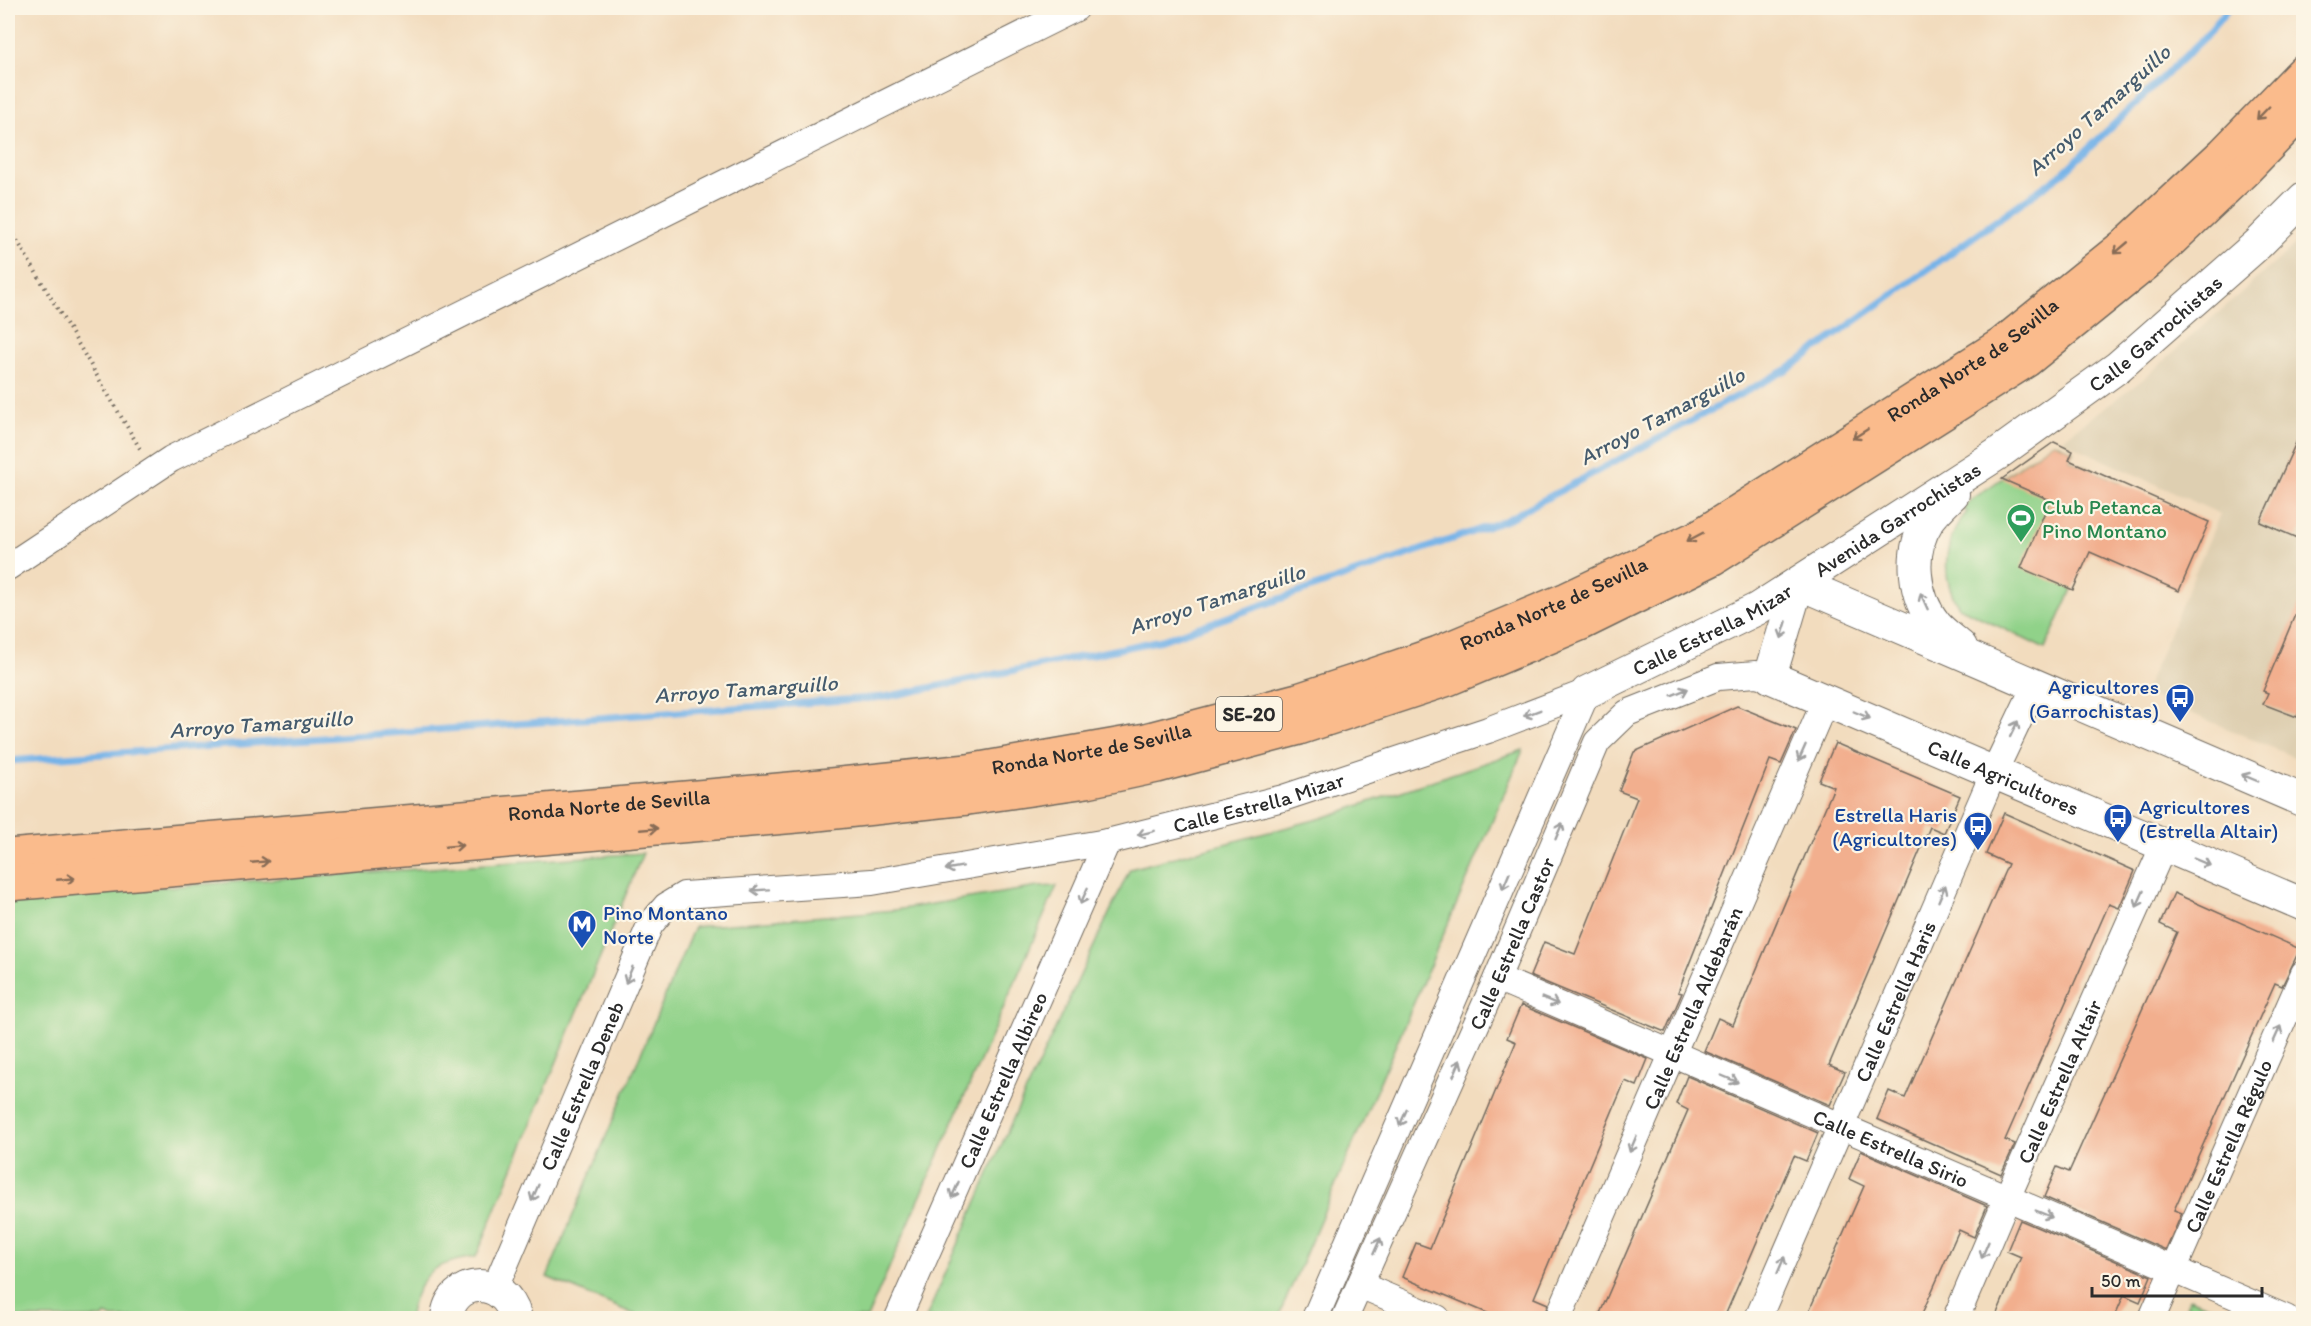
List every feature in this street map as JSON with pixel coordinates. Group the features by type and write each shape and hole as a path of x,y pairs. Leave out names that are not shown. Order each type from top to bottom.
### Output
{"highway":[{"name":"Ronda Norte de Sevilla","path":"8,856 801,788 968,771 1114,746 1220,721 1298,700 1418,660 1567,599 1698,537 2001,345 2126,244 2223,154 2304,71"},
{"name":"Ronda Norte de Sevilla","path":"8,884 808,815 968,798 1087,781 1157,766 1299,728 1448,679 1582,623 1714,558 2027,360 2149,261 2243,172 2304,109"}],"street":[{"path":"8,567 182,453 1076,8"},
{"name":"Calle Garrochistas","path":"1996,455 2118,367 2258,243 2304,198"},
{"path":"1976,659 1936,625 1921,597 1916,577 1915,558 1920,537 1929,520 1956,490 1996,455"},
{"name":"Avenida Garrochistas","path":"1798,583 1996,455"},
{"path":"1770,677 1798,583 2304,801"},
{"name":"Calle Estrella Mizar","path":"684,895 872,882 1107,842 1283,798 1488,730 1587,692 1757,609 1798,583"},
{"name":"Calle Estrella Castor","path":"1345,1318 1497,978 1597,742 1628,713 1718,676 1756,674 1770,677"},
{"name":"Calle Agricultores","path":"1770,677 2304,905"},
{"name":"Calle Estrella Haris","path":"1758,1318 1994,772 2035,686"},
{"name":"Calle Estrella Castor","path":"1315,1318 1587,692"},
{"name":"Calle Estrella Aldebarán","path":"1558,1318 1826,699"},
{"name":"Calle Estrella Albireo","path":"898,1318 1107,842"},
{"name":"Calle Estrella Altair","path":"1956,1318 2164,845"},
{"name":"Calle Estrella Deneb","path":"508,1304 650,925 666,906 684,895"},
{"name":"Calle Estrella Régulo","path":"2152,1318 2304,973"},
{"name":"Calle Estrella Sirio","path":"1497,978 2286,1318"},
{"path":"1360,1285 1437,1318"},
{"path":"447,1318 453,1300 464,1290 479,1286 508,1304 543,1318"}],"path":[{"path":"8,225 153,471"}],"shaded area":[{"path":"2303,238 2303,761 2144,693 2220,514 2061,440 2142,380"}],"green space":[{"name":"Club Petanca Pino Montano","path":"2054,442 2073,451 2069,460 2120,483 2045,649 1959,607 1949,583 1947,558 1953,534 1967,512 1963,508"},
{"path":"1523,750 1278,1318 926,1318 1011,1123 1130,869 1322,818"},
{"path":"643,853 476,1257 440,1266 431,1272 416,1294 410,1318 113,1318 105,1315 103,1318 8,1318 8,898"},
{"path":"1057,886 867,1318 643,1318 547,1277 694,927 895,910"},
{"path":"2190,1298 2238,1318 2181,1318"}],"building":[{"path":"2304,425 2304,524 2297,538 2260,522"},
{"path":"2054,442 2073,451 2069,460 2209,522 2179,591 2090,552 2073,590 2021,568 2050,500 2002,479"},
{"path":"2303,596 2304,701 2297,717 2263,704 2268,693 2263,691"},
{"path":"1737,706 1796,730 1781,764 1770,760 1678,992 1682,993 1665,1032 1530,976 1544,942 1575,954 1637,798 1619,791 1634,752"},
{"path":"1835,743 1960,796 1944,833 1930,827 1829,1065 1845,1072 1830,1105 1704,1051 1718,1018 1733,1025 1834,787 1819,781"},
{"path":"2004,813 2135,871 2119,908 2109,904 2005,1140 2015,1144 2001,1174 1877,1119 1889,1091 1905,1098 2008,864 1986,854"},
{"path":"2174,893 2300,949 2282,986 2275,983 2174,1210 2182,1213 2166,1250 2044,1197 2057,1167 2069,1172 2177,932 2160,924"},
{"path":"1521,1005 1648,1059 1637,1086 1625,1081 1534,1298 1548,1304 1543,1318 1499,1318 1402,1277 1416,1243 1430,1248 1516,1042 1507,1038"},
{"path":"1687,1076 1818,1133 1806,1161 1794,1156 1724,1318 1598,1318 1688,1110 1676,1104"},
{"path":"1861,1151 1987,1206 1974,1237 1959,1230 1920,1318 1806,1318 1864,1186 1849,1179"},
{"path":"2020,1220 2151,1276 2140,1302 2124,1295 2114,1318 1995,1318 2021,1257 2007,1251"}],"waterway":[{"name":"Arroyo Tamarguillo","path":"8,761 885,697 1162,640 1504,521 1788,369 2063,173 2205,37 2229,8"}],"place":[{"name":"Club Petanca Pino Montano","path":"2021,544"},
{"name":"Agricultores (Garrochistas)","path":"2180,724"},
{"name":"Agricultores (Estrella Altair)","path":"2118,844"},
{"name":"Estrella Haris (Agricultores)","path":"1978,852"},
{"name":"Pino Montano Norte","path":"582,950"}]}
